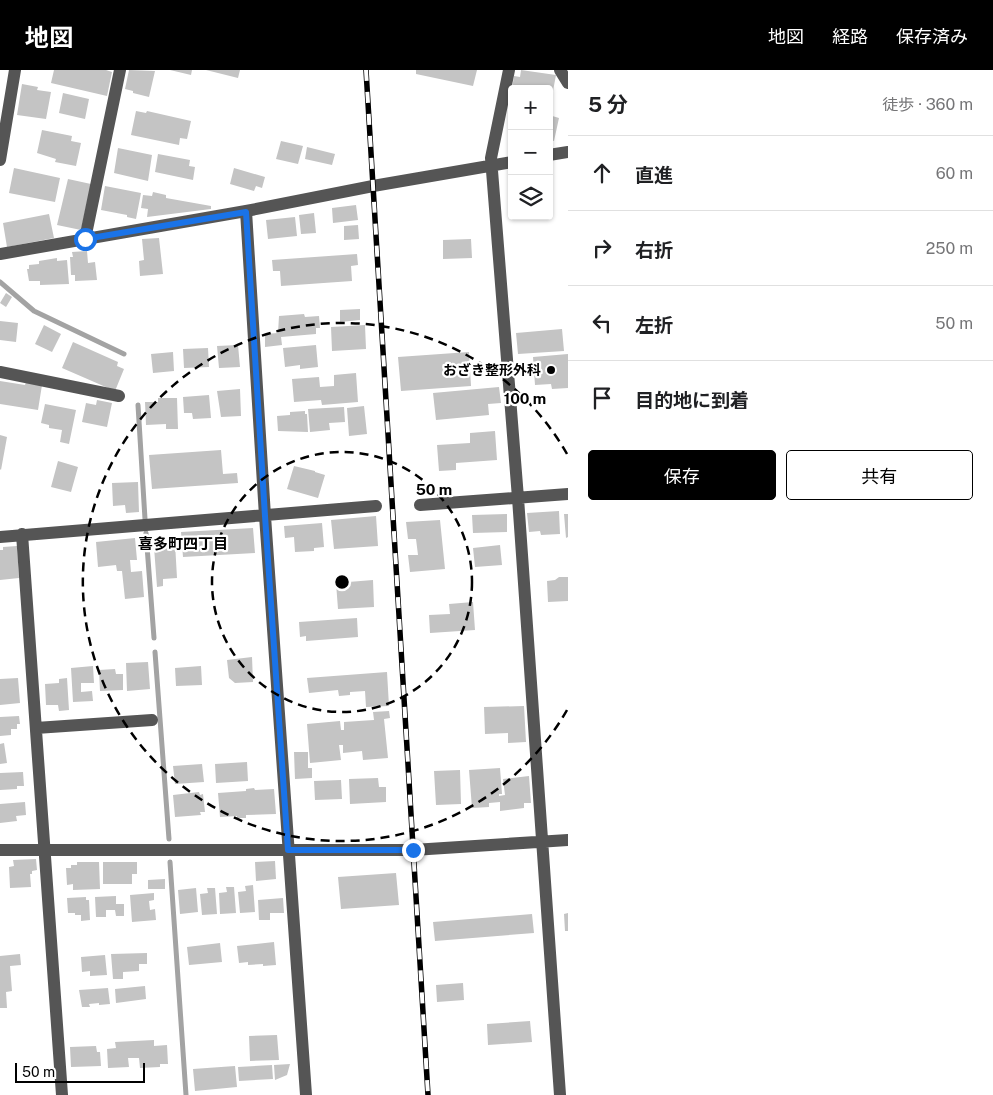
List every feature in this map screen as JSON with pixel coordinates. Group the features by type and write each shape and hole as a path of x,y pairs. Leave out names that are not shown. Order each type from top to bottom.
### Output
{"street":[{"path":"0,160 15,70"},
{"path":"85,239 120,70"},
{"path":"509,70 491,158 518,498 560,1095"},
{"path":"560,70 568,83"},
{"path":"553,154 568,152"},
{"path":"0,254 246,212 373,186 508,163"},
{"path":"246,212 265,516 306,1095"},
{"path":"0,372 119,396"},
{"path":"420,505 568,494"},
{"path":"0,537 376,506"},
{"path":"22,534 62,1095"},
{"path":"36,728 152,720"},
{"path":"0,850 413,850 568,840"}],"building":[{"path":"54,70 106,70 112,72 107,96 51,83"},
{"path":"129,70 155,71 149,97 125,89"},
{"path":"170,70 192,70 191,75"},
{"path":"206,70 240,70 238,78"},
{"path":"416,70 477,70 473,86 416,74"},
{"path":"521,70 556,75 553,91 553,85 513,85 514,76 520,77"},
{"path":"22,84 38,87 37,90 51,92 46,119 17,115"},
{"path":"63,93 89,99 85,119 59,113"},
{"path":"136,111 146,113 147,111 191,121 187,139 180,138 179,145 131,135"},
{"path":"553,116 559,118 553,141"},
{"path":"42,130 72,136 71,141 81,143 76,166 55,162 56,159 37,153"},
{"path":"281,141 303,146 298,164 276,159"},
{"path":"307,147 335,154 332,165 305,159"},
{"path":"118,148 152,155 148,181 114,173"},
{"path":"158,154 190,160 189,166 195,167 193,180 155,172"},
{"path":"14,168 60,178 55,202 9,193"},
{"path":"234,168 265,177 262,188 256,186 254,191 230,184"},
{"path":"68,179 91,184 81,230 57,225"},
{"path":"105,186 141,193 136,219 127,217 127,215 101,210"},
{"path":"153,192 166,195 166,198 211,206 211,209 147,217 148,209 141,208 143,195 152,196"},
{"path":"356,205 358,220 333,223 332,208"},
{"path":"314,213 316,233 301,234 299,215"},
{"path":"49,214 54,238 7,247 3,223"},
{"path":"295,217 297,236 268,239 266,220"},
{"path":"358,225 359,239 344,240 344,226"},
{"path":"159,238 163,274 140,276 139,261 144,260 142,239"},
{"path":"471,239 472,258 443,259 443,240"},
{"path":"87,251 88,263 95,262 97,280 75,281 75,275 71,275 70,257 73,257 72,252"},
{"path":"357,254 358,265 351,266 352,281 281,286 280,271 273,271 272,260"},
{"path":"57,258 57,261 67,260 69,284 40,285 40,281 29,281 27,269 29,269 29,265"},
{"path":"6,293 12,297 6,307 0,303"},
{"path":"360,309 360,320 340,322 340,310"},
{"path":"304,314 305,317 319,316 320,328 316,328 316,334 281,337 282,345 265,347 265,334 278,333 279,316"},
{"path":"0,321 18,323 16,342 0,340"},
{"path":"44,325 61,334 52,352 35,344"},
{"path":"365,325 366,349 332,351 331,327"},
{"path":"562,329 564,351 518,354 516,333"},
{"path":"73,342 118,362 117,366 124,369 115,391 62,368"},
{"path":"238,345 240,367 219,368 217,346"},
{"path":"316,345 318,367 300,369 300,365 285,367 283,348"},
{"path":"208,348 209,367 184,368 183,349"},
{"path":"173,352 174,371 153,373 151,354"},
{"path":"469,352 471,386 401,391 398,357"},
{"name":"おざき整形外科","path":"568,354 568,388 552,389 551,384 535,385 533,357"},
{"path":"356,373 358,402 322,405 321,400 294,402 292,379 319,377 320,387 334,386 334,375"},
{"path":"0,381 25,385 26,382 42,385 38,410 0,404"},
{"path":"499,387 501,403 488,404 489,415 436,420 433,393"},
{"path":"240,389 241,416 221,417 217,391"},
{"path":"209,395 211,418 193,419 192,413 184,413 183,397"},
{"path":"158,398 177,398 178,429 166,429 166,424 146,425 145,402 158,402"},
{"path":"97,400 112,403 107,427 82,422 86,403 96,405"},
{"path":"45,404 76,410 69,444 60,442 62,430 49,428 49,425 41,423"},
{"path":"364,406 367,434 349,436 347,408"},
{"path":"344,407 345,422 329,423 330,430 310,432 308,409"},
{"path":"305,411 305,414 307,414 308,432 278,431 277,416 290,415 290,412"},
{"path":"495,431 497,460 456,463 456,470 439,471 437,445 470,443 470,433"},
{"path":"0,435 7,437 1,470 0,469"},
{"path":"221,450 223,474 237,473 238,483 152,489 149,455"},
{"path":"58,461 78,467 71,492 51,487"},
{"path":"294,466 325,475 318,498 287,489"},
{"path":"138,482 139,512 126,513 125,505 113,506 112,483"},
{"path":"559,511 560,534 541,535 540,531 529,532 527,513"},
{"path":"507,514 507,532 473,533 472,515"},
{"path":"564,514 568,514 568,537 566,538"},
{"path":"376,516 378,546 334,549 331,520"},
{"path":"440,520 445,569 410,572 408,555 418,555 416,539 408,539 406,522"},
{"path":"322,523 324,547 314,548 314,551 295,552 294,537 285,538 284,526"},
{"path":"253,528 255,553 183,557 181,532"},
{"path":"135,538 137,560 130,560 131,572 142,571 144,597 125,599 122,571 117,571 116,565 98,567 96,542"},
{"path":"175,543 177,578 163,579 163,586 157,587 154,547 158,547 158,544"},
{"path":"500,545 502,565 475,567 473,548"},
{"path":"17,546 19,578 0,580 0,550 3,550 3,547"},
{"path":"559,577 568,577 568,601 548,602 547,581 555,580"},
{"path":"373,580 374,607 338,609 336,583"},
{"path":"473,602 475,630 430,633 429,615 450,614 449,604"},
{"path":"357,618 358,637 306,641 306,636 300,637 299,622"},
{"path":"252,657 253,682 235,683 229,678 227,660"},
{"path":"148,662 150,689 127,691 126,663"},
{"path":"93,666 94,683 81,683 81,692 92,691 93,701 73,702 71,668"},
{"path":"201,666 202,685 176,686 175,668"},
{"path":"115,669 116,674 123,674 123,690 100,691 99,670"},
{"path":"387,672 389,706 366,707 365,691 350,692 350,695 339,696 338,690 309,693 307,678"},
{"path":"18,678 20,703 0,705 0,679"},
{"path":"67,678 69,710 59,711 58,705 46,705 45,684 59,683 59,679"},
{"path":"524,706 526,742 508,743 508,733 485,734 484,707"},
{"path":"389,711 390,718 384,719 388,758 363,760 362,751 343,753 343,745 339,745 341,760 310,763 307,724 340,721 341,730 344,730 344,722 374,720 373,712"},
{"path":"19,716 20,724 17,724 17,729 11,729 11,735 0,736 0,717"},
{"path":"4,743 7,763 0,764 0,744"},
{"path":"294,752 308,752 308,768 312,768 312,778 295,779"},
{"path":"247,762 248,781 216,783 215,764"},
{"path":"202,764 204,782 175,784 173,766"},
{"path":"500,768 502,794 499,794 499,796 505,795 503,779 529,776 531,803 524,803 524,808 500,811 500,802 489,803 489,807 472,808 469,770"},
{"path":"460,770 461,804 436,805 434,771"},
{"path":"23,772 24,786 17,786 17,789 0,790 0,773"},
{"path":"378,778 379,787 386,787 386,802 350,804 349,779"},
{"path":"341,780 342,799 315,800 314,781"},
{"path":"254,788 255,790 274,789 276,814 246,815 246,818 237,818 237,816 220,817 218,793 246,791 246,789"},
{"path":"199,792 200,795 203,794 205,812 200,812 201,815 175,817 173,795"},
{"path":"25,802 26,815 16,816 17,821 0,823 0,804"},
{"path":"36,859 37,870 32,871 32,874 30,874 31,887 10,888 9,867 14,866 13,860"},
{"path":"275,861 276,879 256,881 255,862"},
{"path":"77,862 99,862 100,889 73,890 73,884 67,885 66,868 71,868 71,865 77,865"},
{"path":"103,862 137,862 137,874 132,874 132,884 103,884"},
{"path":"396,873 399,905 341,909 338,877"},
{"path":"165,879 165,889 148,889 148,880"},
{"path":"253,885 255,912 240,913 238,892 246,891 245,886"},
{"path":"226,887 234,887 236,913 220,914 219,893 227,892"},
{"path":"196,888 198,912 180,914 178,890"},
{"path":"207,888 215,888 217,914 202,915 200,894 208,893"},
{"path":"154,893 154,900 149,901 150,910 155,909 156,920 132,922 130,895"},
{"path":"116,896 116,904 124,904 124,916 116,916 115,910 106,910 106,917 96,917 95,897"},
{"path":"86,897 86,900 89,900 90,920 81,921 81,915 68,913 67,898"},
{"path":"283,898 284,913 270,913 270,920 259,920 258,900"},
{"path":"568,913 568,931 565,931 564,914"},
{"path":"532,914 534,933 435,941 433,922"},
{"path":"274,942 276,965 263,966 263,964 248,965 248,962 239,963 237,946"},
{"path":"220,943 222,962 189,965 187,947"},
{"path":"147,953 147,964 139,964 139,971 123,972 123,979 113,979 111,954"},
{"path":"20,954 21,965 10,966 12,991 6,992 7,1008 0,1008 0,956"},
{"path":"105,955 107,975 90,976 90,971 82,972 81,957"},
{"path":"463,983 464,1000 437,1002 436,985"},
{"path":"145,986 146,999 116,1003 115,989"},
{"path":"108,988 110,1004 89,1004 90,1007 82,1007 79,990"},
{"path":"530,1021 532,1042 488,1045 487,1024"},
{"path":"277,1035 279,1060 250,1061 249,1036"},
{"path":"154,1040 154,1046 167,1045 168,1064 160,1064 160,1067 140,1068 139,1058 128,1058 129,1067 108,1068 107,1049 116,1048 115,1042"},
{"path":"96,1046 97,1052 100,1052 101,1066 71,1067 70,1047"},
{"path":"290,1064 287,1075 275,1080 274,1065"},
{"path":"272,1065 273,1079 239,1081 238,1067"},
{"path":"235,1066 237,1087 195,1091 193,1069"}],"waterway":[{"path":"0,282 34,311 124,354"},
{"path":"138,405 145,519"},
{"path":"146,533 154,638"},
{"path":"155,652 169,839"},
{"path":"170,862 186,1095"}],"railway":[{"path":"366,70 428,1095"}],"place":[{"name":"おざき整形外科","path":"551,370"}],"district":[{"name":"喜多町四丁目","path":"183,543"}],"route":[{"path":"85,239 246,212 288,850 413,850"}]}
